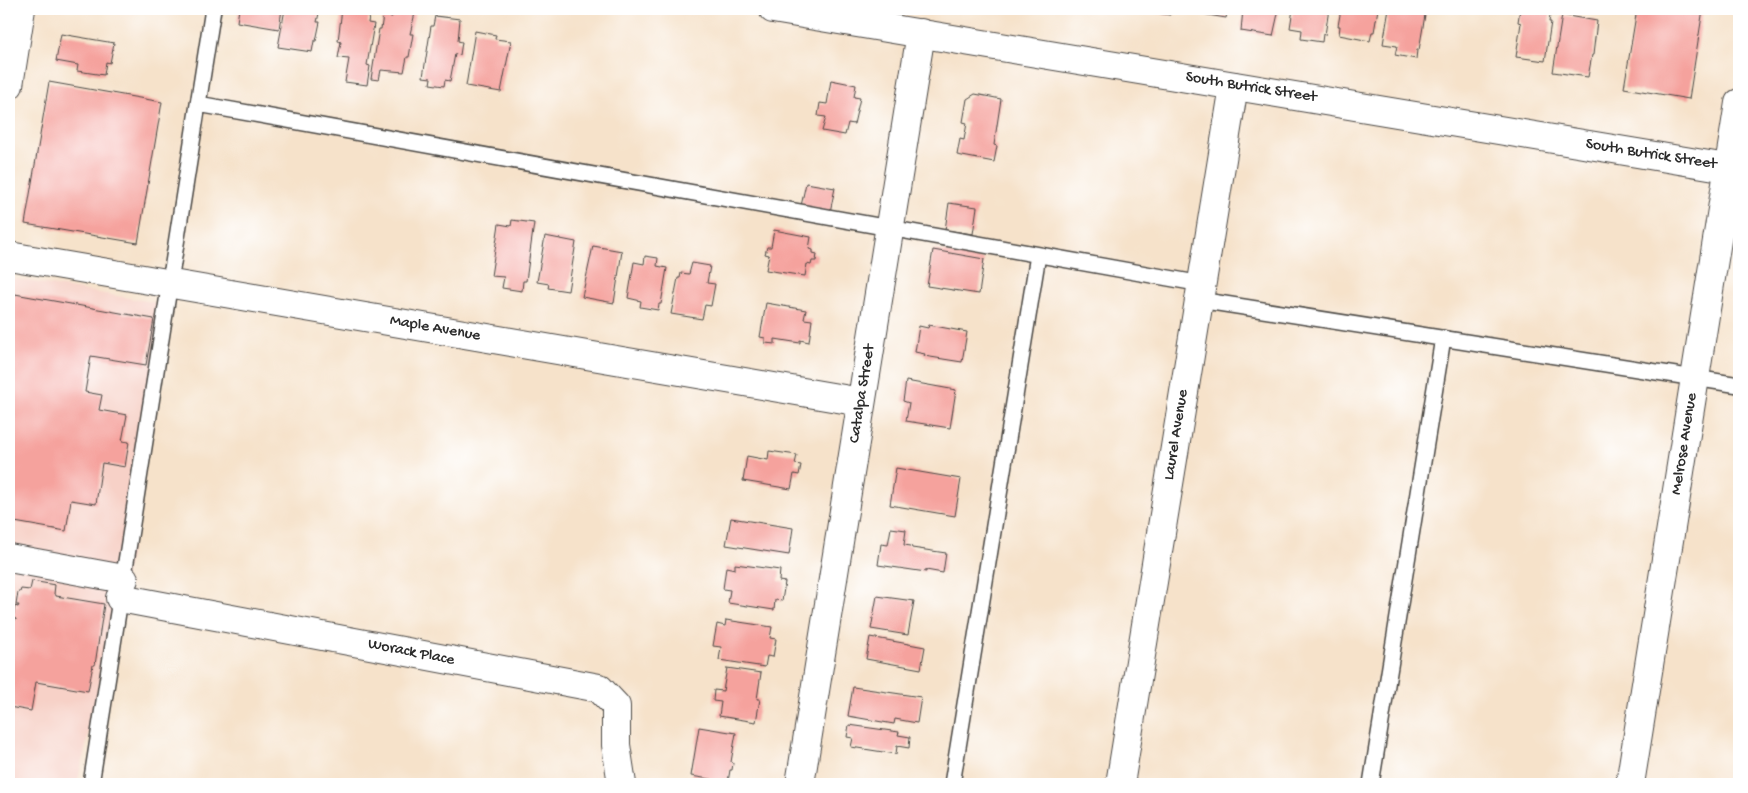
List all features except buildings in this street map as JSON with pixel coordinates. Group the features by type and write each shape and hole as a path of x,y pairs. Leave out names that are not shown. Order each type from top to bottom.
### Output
{"street":[{"path":"9,85 21,9"},
{"name":"South Butrick Street","path":"779,9 1734,169"},
{"name":"Catalpa Street","path":"800,784 921,34"},
{"name":"Laurel Avenue","path":"1120,784 1234,86"},
{"name":"Melrose Avenue","path":"1630,784 1695,378 1734,169 1739,103"},
{"name":"Maple Avenue","path":"9,256 861,402"},
{"name":"Worack Place","path":"9,558 122,588 599,688 616,706 616,745 622,784"}],"lane":[{"path":"91,784 213,9"},
{"path":"198,104 1038,255 1201,292 1443,338 1739,385"},
{"path":"952,784 1038,255"},
{"path":"1371,784 1443,338"}],"shaded area":[{"path":"9,278 171,305 129,561 77,784 9,784"}]}
